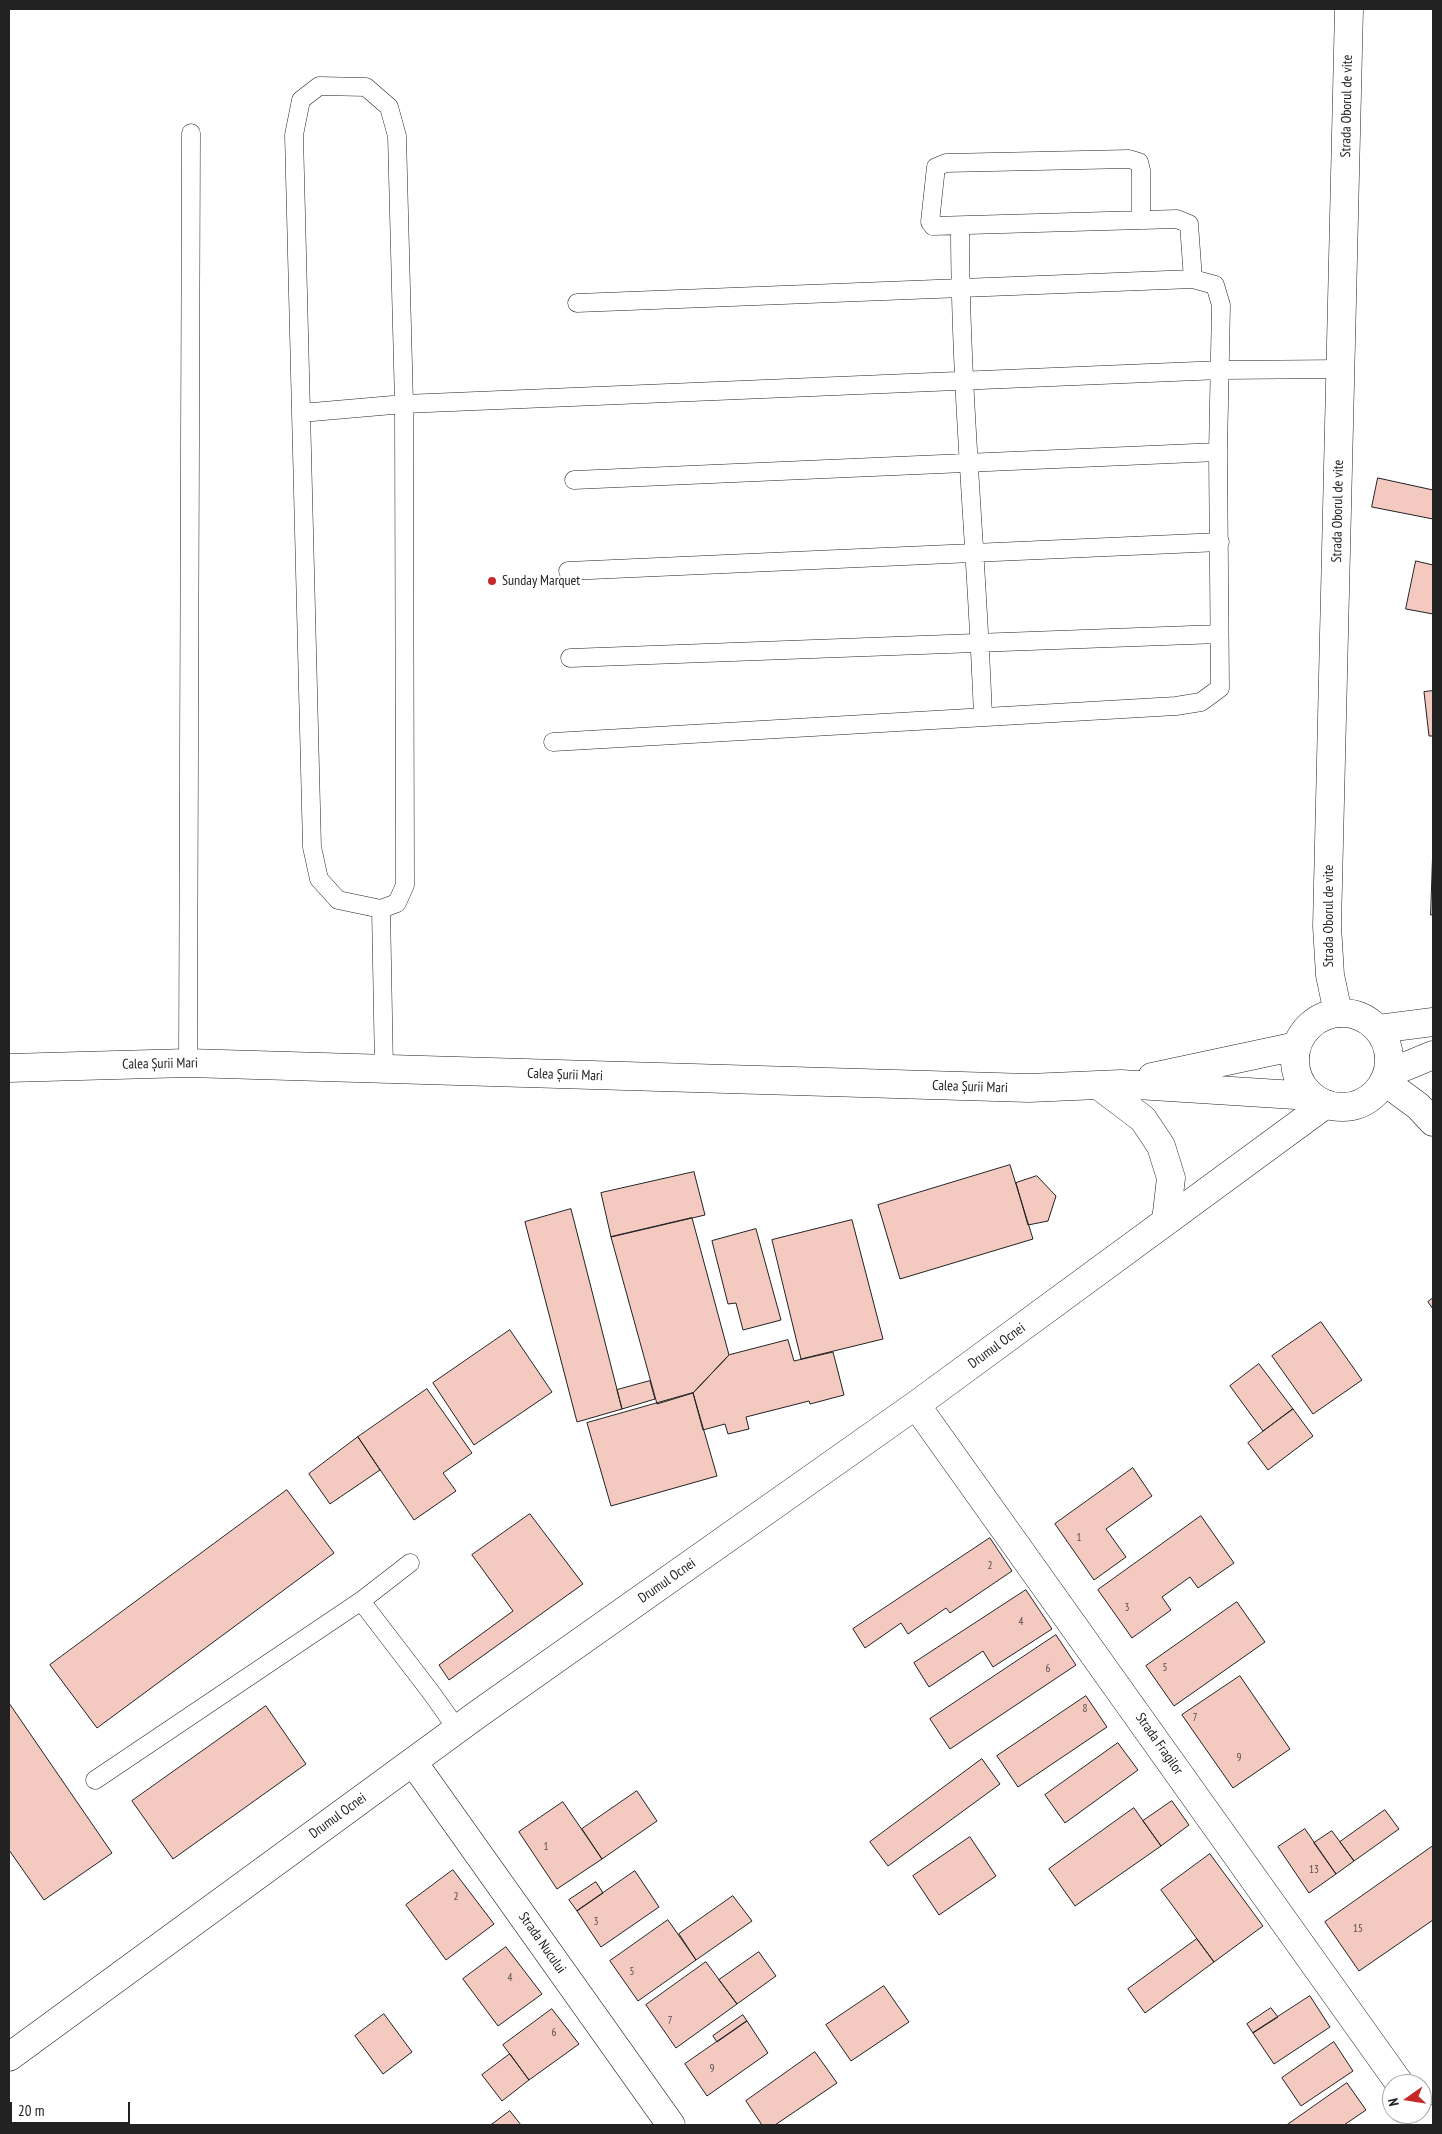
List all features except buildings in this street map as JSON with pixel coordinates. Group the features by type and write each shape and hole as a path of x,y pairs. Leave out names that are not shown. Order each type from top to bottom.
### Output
{"street":[{"name":"Strada Oborul de vite","path":"1338,1013 1330,975 1327,926 1350,9"},
{"path":"1318,1100 1297,1073 1295,1060 1297,1046 1303,1033 1312,1023 1324,1016 1338,1013 1353,1014 1366,1020 1378,1029 1386,1043 1389,1058 1385,1077 1433,1122"},
{"path":"1378,1029 1433,1022"},
{"name":"Calea Șurii Mari","path":"1110,1085 1297,1046"},
{"name":"Calea Șurii Mari","path":"9,1068 188,1063 1029,1088 1110,1085 1318,1100 1353,1106 1376,1092 1385,1077 1433,1055"},
{"path":"1110,1085 1143,1118 1161,1146 1171,1178 1166,1221"},
{"name":"Drumul Ocnei","path":"9,2057 457,1729 916,1406 1166,1221 1318,1100"},
{"name":"Strada Fragilor","path":"916,1406 1393,2074"},
{"name":"Strada Nucului","path":"413,1762 671,2125"}],"lane":[{"path":"319,86 366,87 389,107 397,136 404,404 405,885 397,903 381,909 338,900 319,879 312,847 294,135 301,100 319,86"},
{"path":"188,1063 191,133"},
{"path":"1141,220 1141,170 1139,162 1129,159 946,164 936,167 930,222 933,226 960,226 1141,220 1177,218 1189,224 1193,279"},
{"path":"960,226 960,288 967,463 980,643 983,717"},
{"path":"553,742 1176,706 1201,702 1220,688 1218,452 1221,305 1215,286 1193,279 577,303"},
{"path":"301,413 404,404 1221,370 1341,369"},
{"path":"574,480 1218,452"},
{"path":"568,571 1220,542"},
{"path":"570,658 1219,634"},
{"path":"381,909 384,1069"},
{"path":"95,1780 361,1602 410,1563"},
{"path":"361,1602 433,1694 457,1729"}],"place":[{"name":"Sunday Marquet","path":"492,581"}]}
